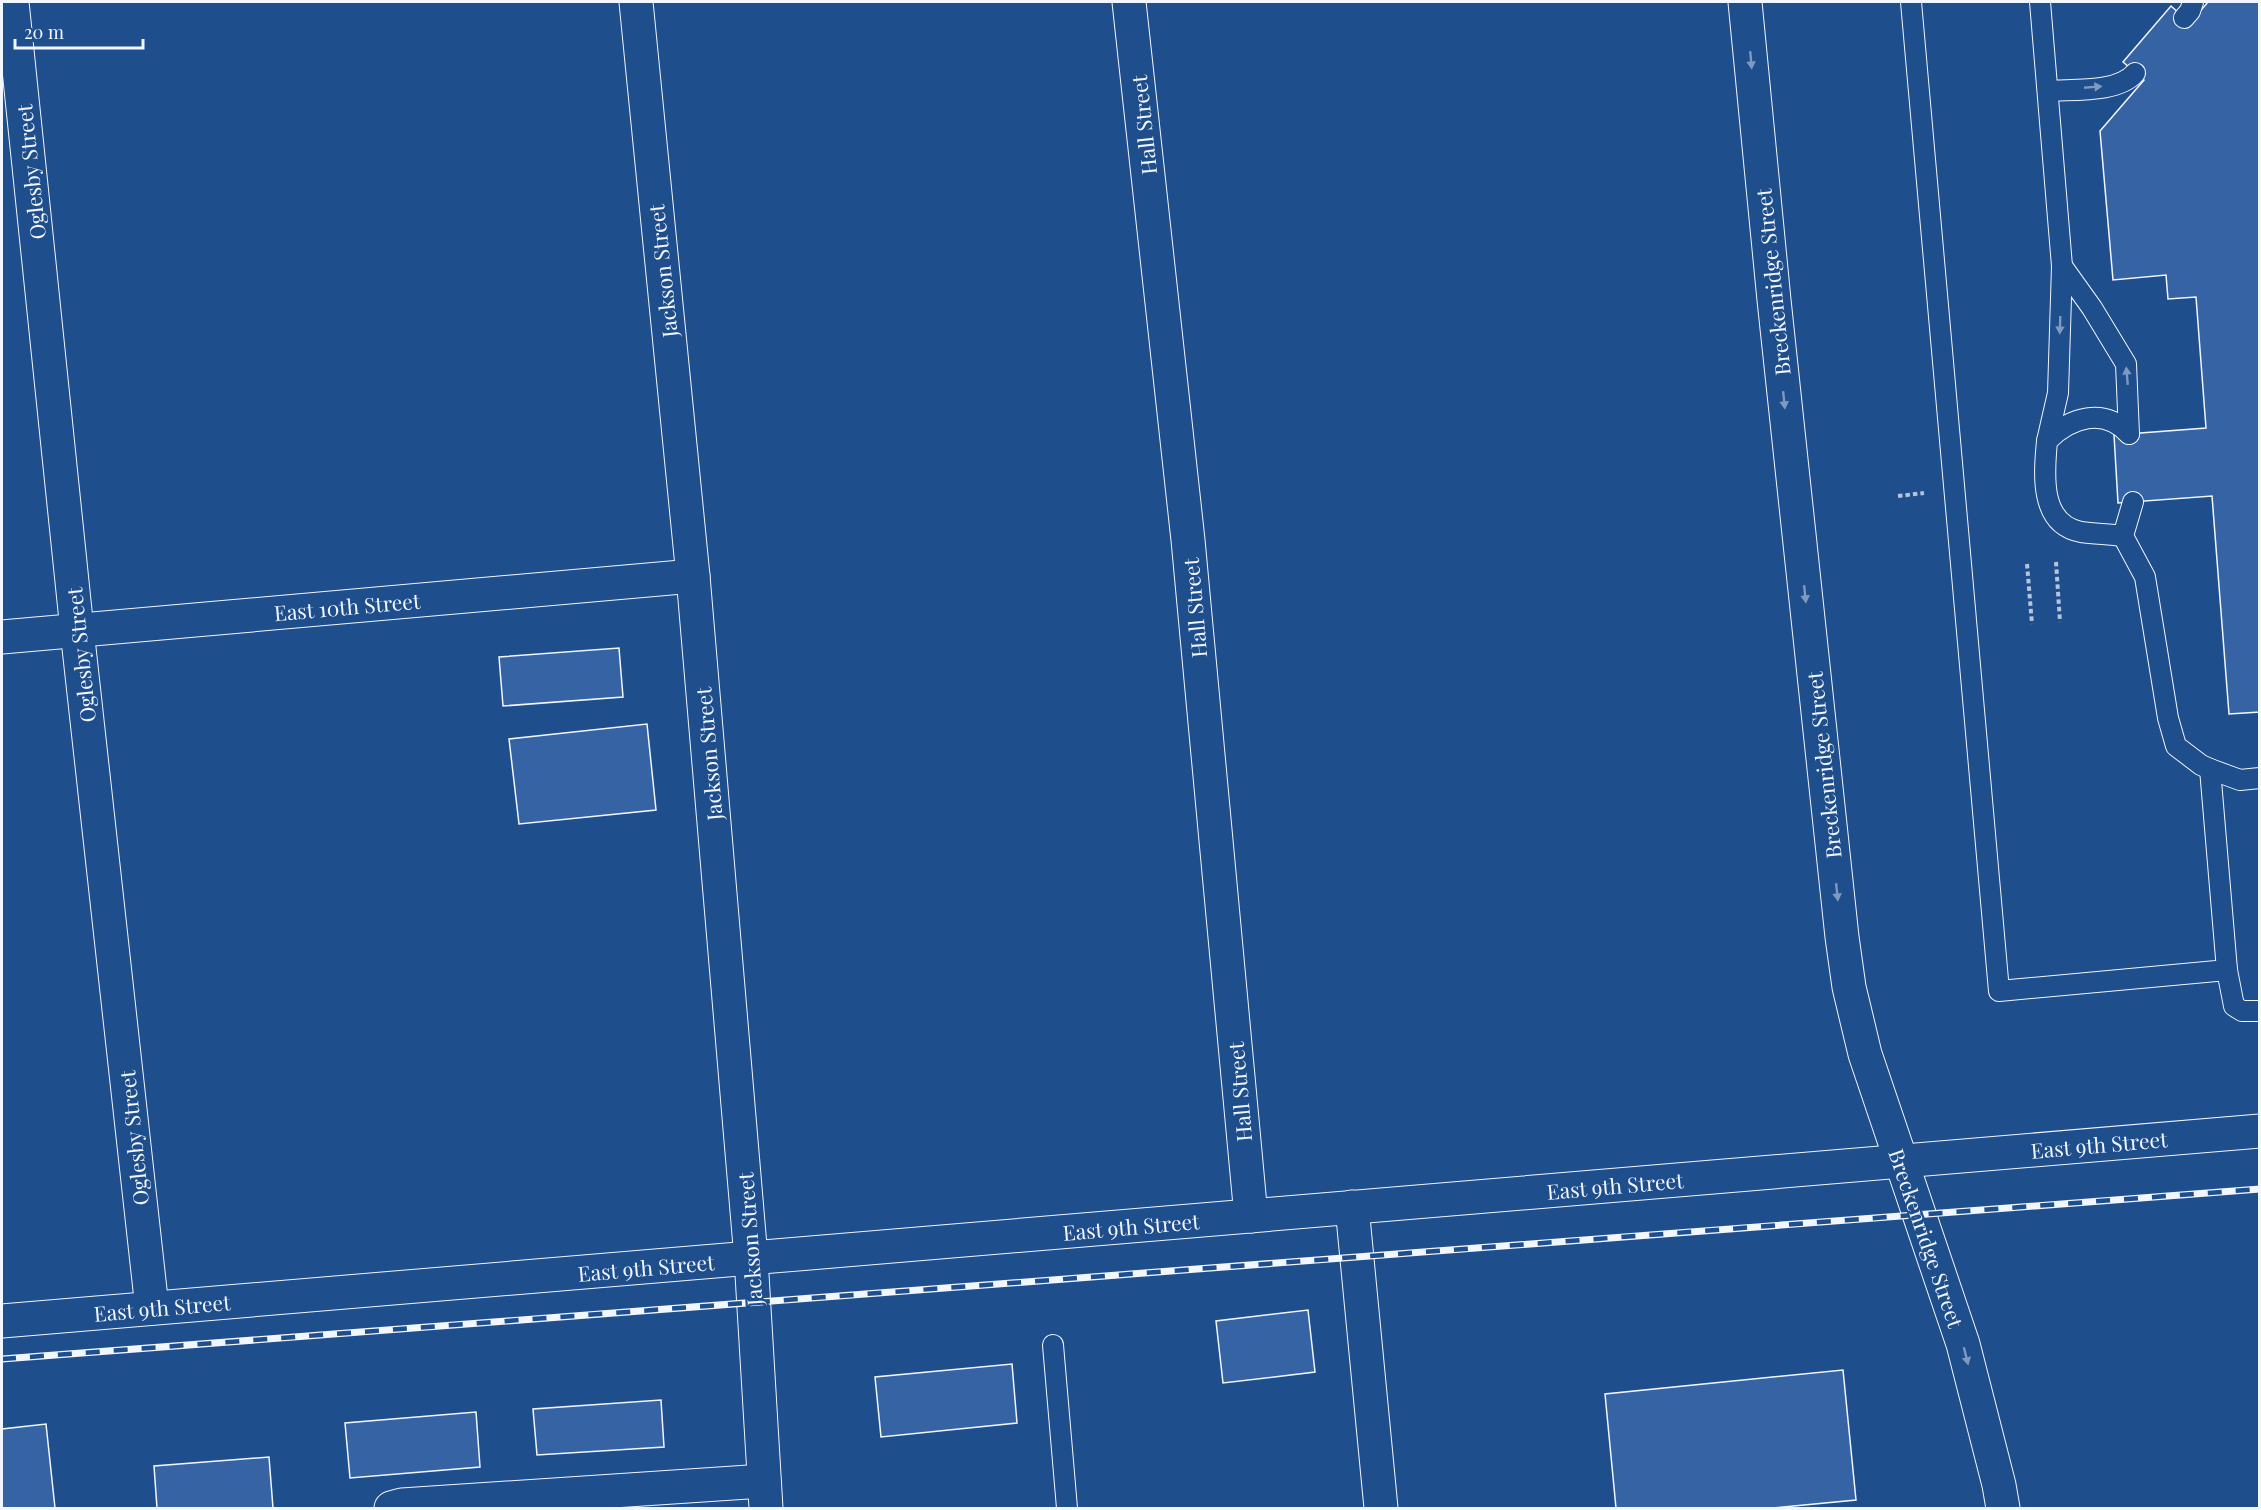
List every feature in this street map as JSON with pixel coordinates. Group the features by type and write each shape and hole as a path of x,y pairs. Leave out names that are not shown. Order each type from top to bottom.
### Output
{"street":[{"name":"Oglesby Street","path":"12,2 77,630 152,1308"},
{"name":"Jackson Street","path":"636,2 693,576 751,1258 765,1495"},
{"name":"Hall Street","path":"1130,2 1189,552 1251,1216"},
{"name":"Breckenridge Street","path":"1745,2 1776,323 1849,987 1865,1054 1963,1344 2003,1509"},
{"name":"East 10th Street","path":"2,637 693,576"},
{"name":"East 9th Street","path":"2,1321 2259,1131"},
{"path":"1352,1207 1381,1509"},
{"path":"391,1509 402,1504 765,1495"}],"lane":[{"path":"1911,2 1999,991 2227,970"},
{"path":"2040,2 2062,266 2058,393 2044,466 2045,488 2053,513 2062,524 2079,531 2123,536"},
{"path":"2048,91 2118,85 2129,80 2135,73"},
{"path":"2048,441 2060,428 2077,420 2096,417 2123,428 2129,434 2126,364 2092,308 2062,266"},
{"path":"2133,501 2123,536 2145,577 2168,718 2176,746 2210,769 2240,780 2259,778"},
{"path":"2210,769 2231,998 2234,1006 2242,1011 2259,1011"},
{"path":"1053,1345 1067,1509"}],"path":[{"path":"2056,562 2060,622"},
{"path":"2027,564 2032,624"}],"building":[{"path":"2208,2 2260,2 2260,712 2229,714 2212,496 2118,503 2114,435 2206,428 2196,297 2168,299 2166,275 2113,280 2100,131 2144,80 2123,62 2171,6 2190,23"},
{"path":"619,648 623,697 503,706 499,657"},
{"path":"647,724 656,810 519,824 509,739"},
{"path":"1308,1310 1315,1372 1223,1383 1216,1321"},
{"path":"1012,1364 1017,1423 881,1437 875,1377"},
{"path":"1843,1370 1856,1500 1773,1508 1616,1508 1605,1394"},
{"path":"661,1400 664,1447 537,1455 533,1409"},
{"path":"476,1412 480,1467 350,1478 345,1423"},
{"path":"46,1424 55,1508 2,1508 2,1429"},
{"path":"269,1457 273,1508 157,1508 154,1466"}],"railway":[{"path":"2,1359 2260,1189"}]}
